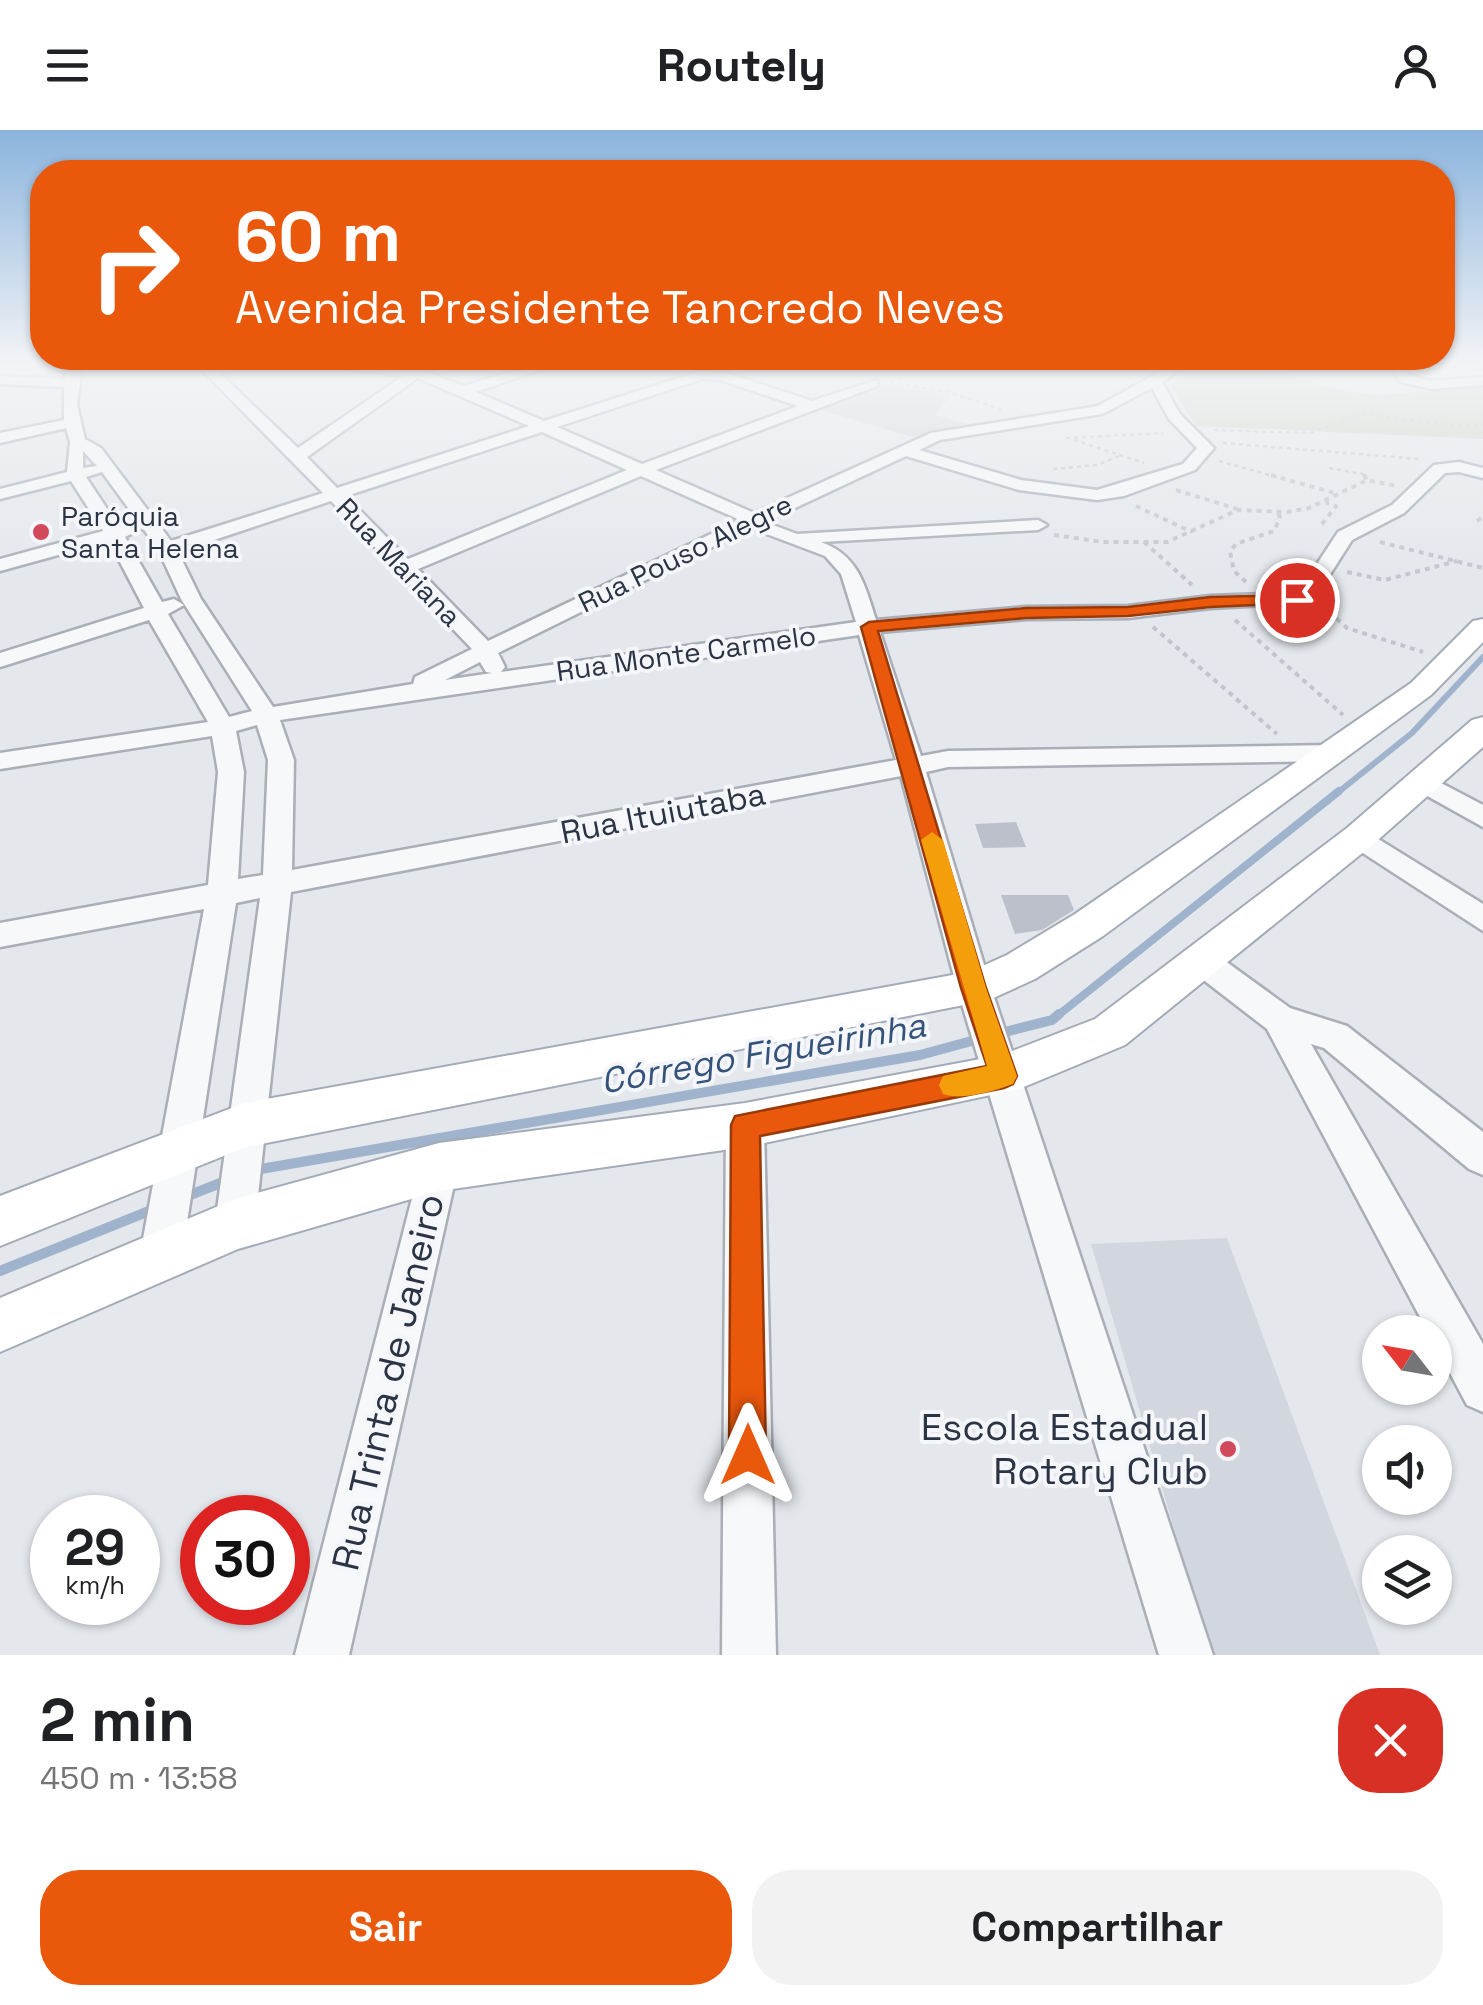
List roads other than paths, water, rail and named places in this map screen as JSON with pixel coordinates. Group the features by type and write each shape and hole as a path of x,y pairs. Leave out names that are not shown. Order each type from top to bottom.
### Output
{"main road":[{"path":"0,1221 244,1125 974,988 1020,967 1089,924 1315,753 1368,726 1421,689 1483,627"},
{"path":"2,1327 235,1224 439,1167 746,1125 997,1056 1110,1032 1199,958 1359,837 1480,735"}],"street":[{"path":"70,437 76,475 114,534 223,727 231,772 222,894 161,1255"},
{"path":"78,437 108,467 168,550 191,599 266,716 282,760 277,885 244,1125 235,1224"},
{"name":"Rua Mariana","path":"278,437 484,650 501,678"},
{"path":"297,456 324,437"},
{"path":"168,550 509,437"},
{"path":"566,437 753,519 760,527 832,552 851,573 974,988 1186,1655"},
{"path":"404,568 726,437"},
{"name":"Rua Pouso Alegre","path":"403,693 753,519 933,437"},
{"path":"999,437 1044,438"},
{"path":"904,450 1052,492 1116,493 1175,472 1197,442 1193,437"},
{"name":"Rua Monte Carmelo","path":"0,761 223,727 403,693 869,627 1026,613 1136,611 1205,598 1297,600 1310,592 1335,546 1348,534 1398,509 1435,464 1483,473"},
{"path":"0,494 108,467"},
{"path":"0,565 149,525"},
{"path":"796,537 1038,525"},
{"path":"0,660 191,599"},
{"name":"Rua Ituiutaba","path":"0,934 948,759 1315,753"},
{"path":"1422,782 1483,817"},
{"path":"1359,837 1483,919"},
{"path":"1199,958 1279,1018 1335,1037 1483,1156"},
{"path":"1279,1018 1483,1390"},
{"path":"746,1125 749,1655"},
{"name":"Rua Trinta de Janeiro","path":"322,1655 439,1167"}],"waterway":[{"name":"Córrego Figueirinha","path":"1336,794 1412,733 1483,657"},
{"name":"Córrego Figueirinha","path":"1056,1017 1339,791"},
{"name":"Córrego Figueirinha","path":"997,1034 1052,1020 1059,1014"},
{"name":"Córrego Figueirinha","path":"255,1170 920,1055 979,1039"},
{"name":"Córrego Figueirinha","path":"185,1197 228,1180"},
{"name":"Córrego Figueirinha","path":"0,1271 154,1209"}],"place":[{"name":"Paróquia Santa Helena","path":"41,532"},
{"name":"Escola Estadual Rotary Club","path":"1228,1449"}]}
